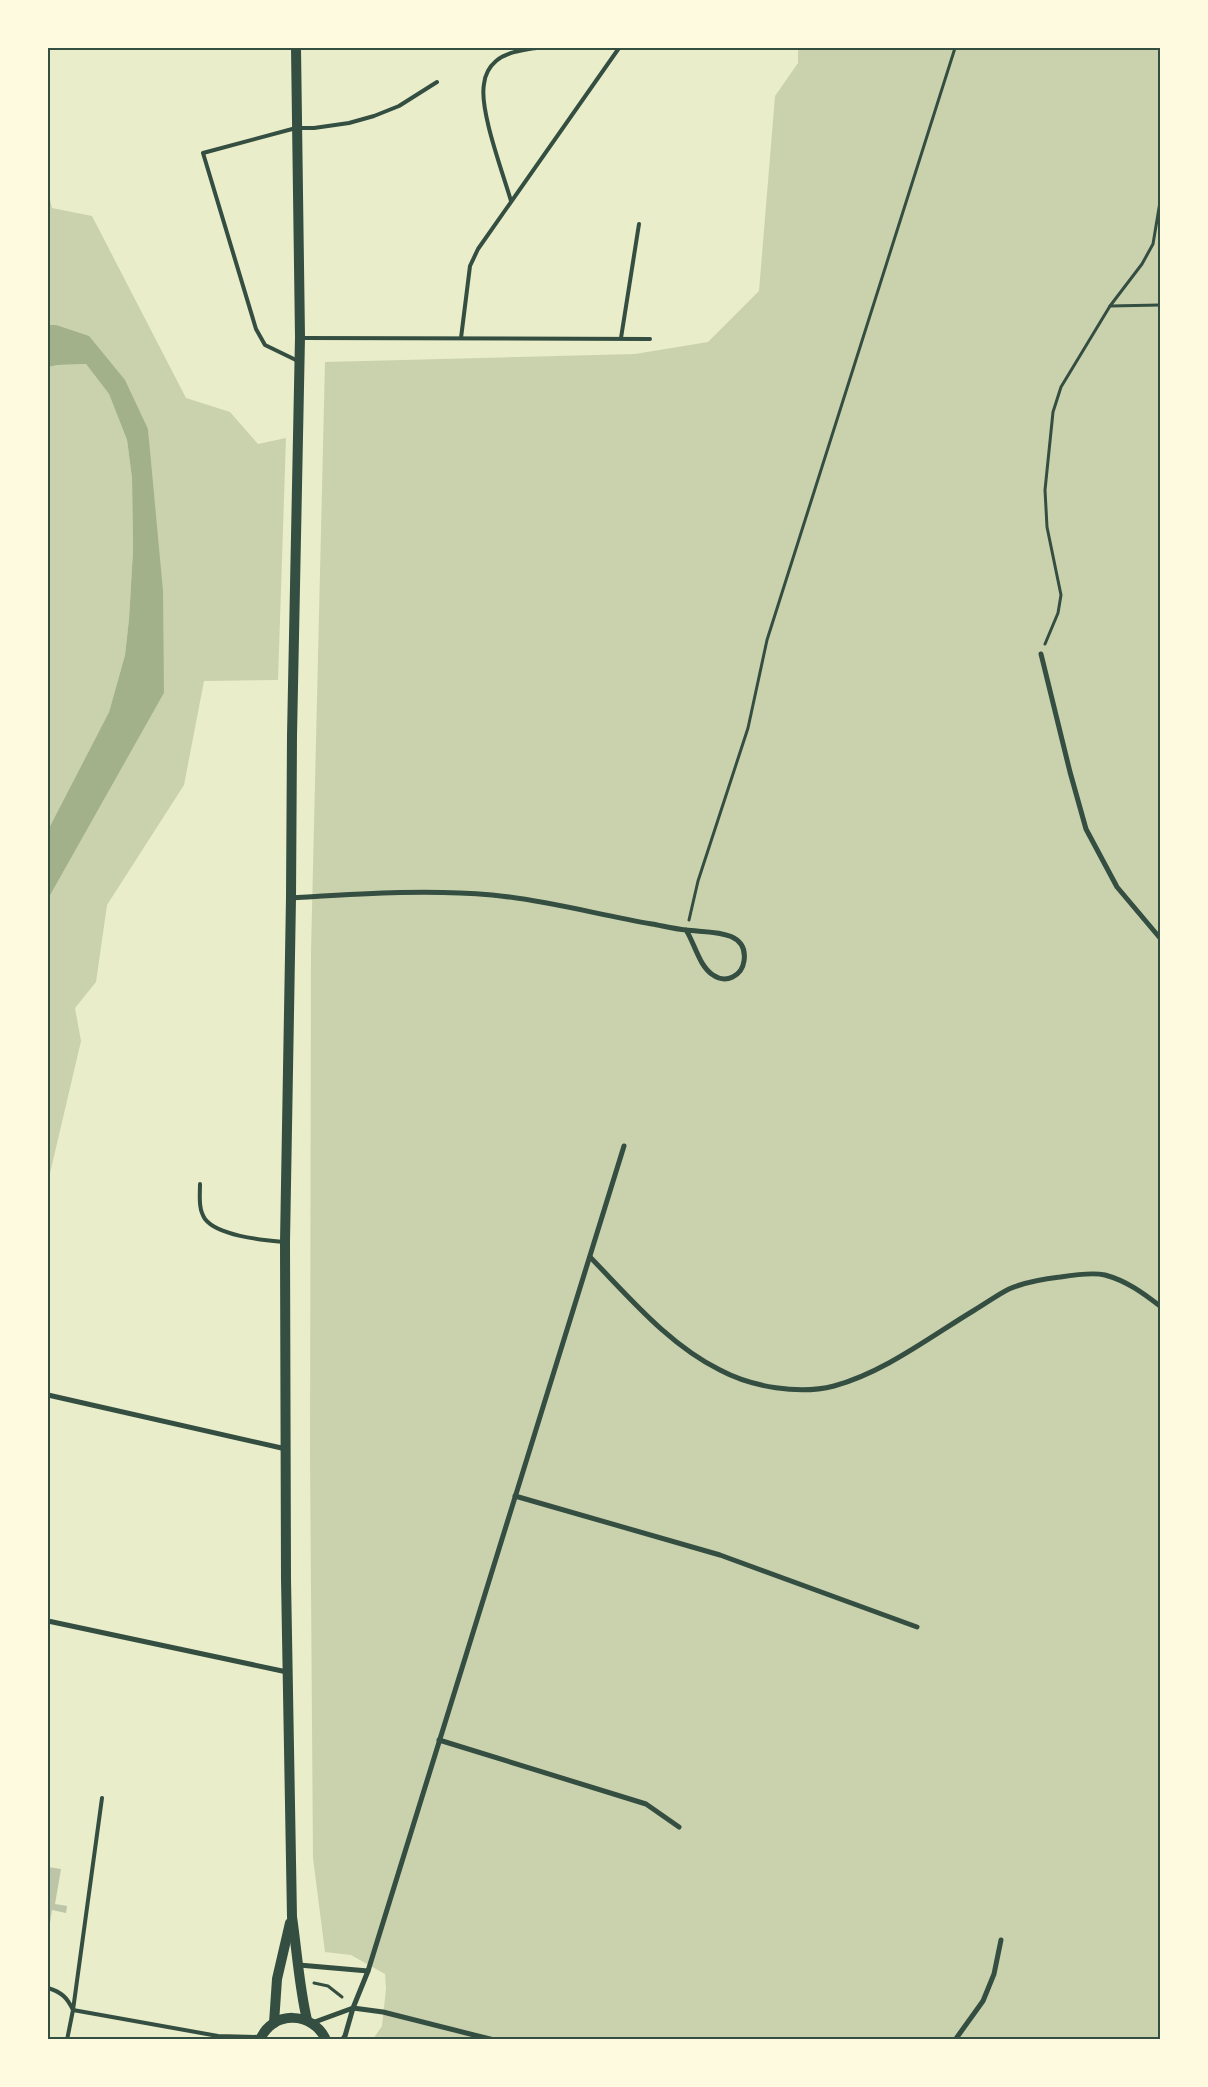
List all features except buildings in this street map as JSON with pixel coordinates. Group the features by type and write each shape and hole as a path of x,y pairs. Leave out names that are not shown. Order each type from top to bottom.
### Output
{"main road":[{"path":"296,48 300,337 298,361 292,736 292,898 285,1242 286,1449 292,1917 302,1998 310,2021"},
{"path":"274,2023 277,1979 292,1917"},
{"path":"261,2038 274,2023 290,2017 310,2021 320,2029 326,2040"}],"street":[{"path":"1040,654 1086,829 1117,888 1160,938"},
{"path":"292,898 368,892 491,895 528,899 686,930 724,933 734,938 741,946 745,957 744,966 737,975 726,980 715,977 705,969 686,930"},
{"path":"342,2040 368,1971 624,1146"},
{"path":"590,1257 672,1340 690,1352 721,1371 743,1379 768,1386 801,1390 834,1386 877,1370 1009,1289 1036,1280 1071,1275 1103,1275 1131,1285 1160,1306"},
{"path":"48,1395 286,1449"},
{"path":"515,1496 720,1555 917,1626"},
{"path":"48,1620 288,1672"},
{"path":"439,1740 646,1804 679,1827"},
{"path":"955,2040 983,2001 994,1974 1001,1940"},
{"path":"299,1965 368,1971"},
{"path":"310,2021 353,2008 383,2012 494,2040"}],"lane":[{"path":"511,201 486,117 483,86 487,71 497,60 513,52 536,48"},
{"path":"461,338 470,266 478,249 619,48"},
{"path":"298,361 265,345 256,329 203,153 296,128 314,128 349,123 374,116 399,106 437,82"},
{"path":"621,338 639,224"},
{"path":"300,337 650,339"},
{"path":"200,1184 200,1205 204,1218 214,1226 259,1240 285,1242"},
{"path":"67,2040 73,2010 102,1798"},
{"path":"48,1988 59,1992 68,2000 73,2010"},
{"path":"73,2010 218,2036 261,2038"}],"path":[{"path":"686,930 698,881 748,728 767,640 955,48"},
{"path":"1040,654 1058,613 1061,595 1047,527 1045,490 1054,412 1061,387 1110,306 1142,264 1153,244 1160,202"},
{"path":"1110,306 1160,305"},
{"path":"314,1983 328,1986 342,1997"}],"shaded area":[{"path":"798,48 1160,48 1160,2039 373,2039 382,2026 386,1989 385,1974 351,1955 325,1952 313,1858 310,1455 311,952 325,362 635,354 708,342 759,291 775,96 798,63"},
{"path":"48,191 52,208 92,216 186,398 230,412 258,444 286,438 278,680 204,681 184,785 107,905 96,982 75,1008 81,1041 48,1182 48,899 164,693 148,429 56,325 48,325"},
{"path":"48,325 56,325 89,336 125,380 148,429 163,591 164,693 48,899 48,830 109,712 125,655 133,550 132,478 127,440 109,394 86,364 48,367"},
{"path":"86,364 109,394 127,440 132,478 133,550 129,619 125,655 109,712 48,830 48,367"}]}
